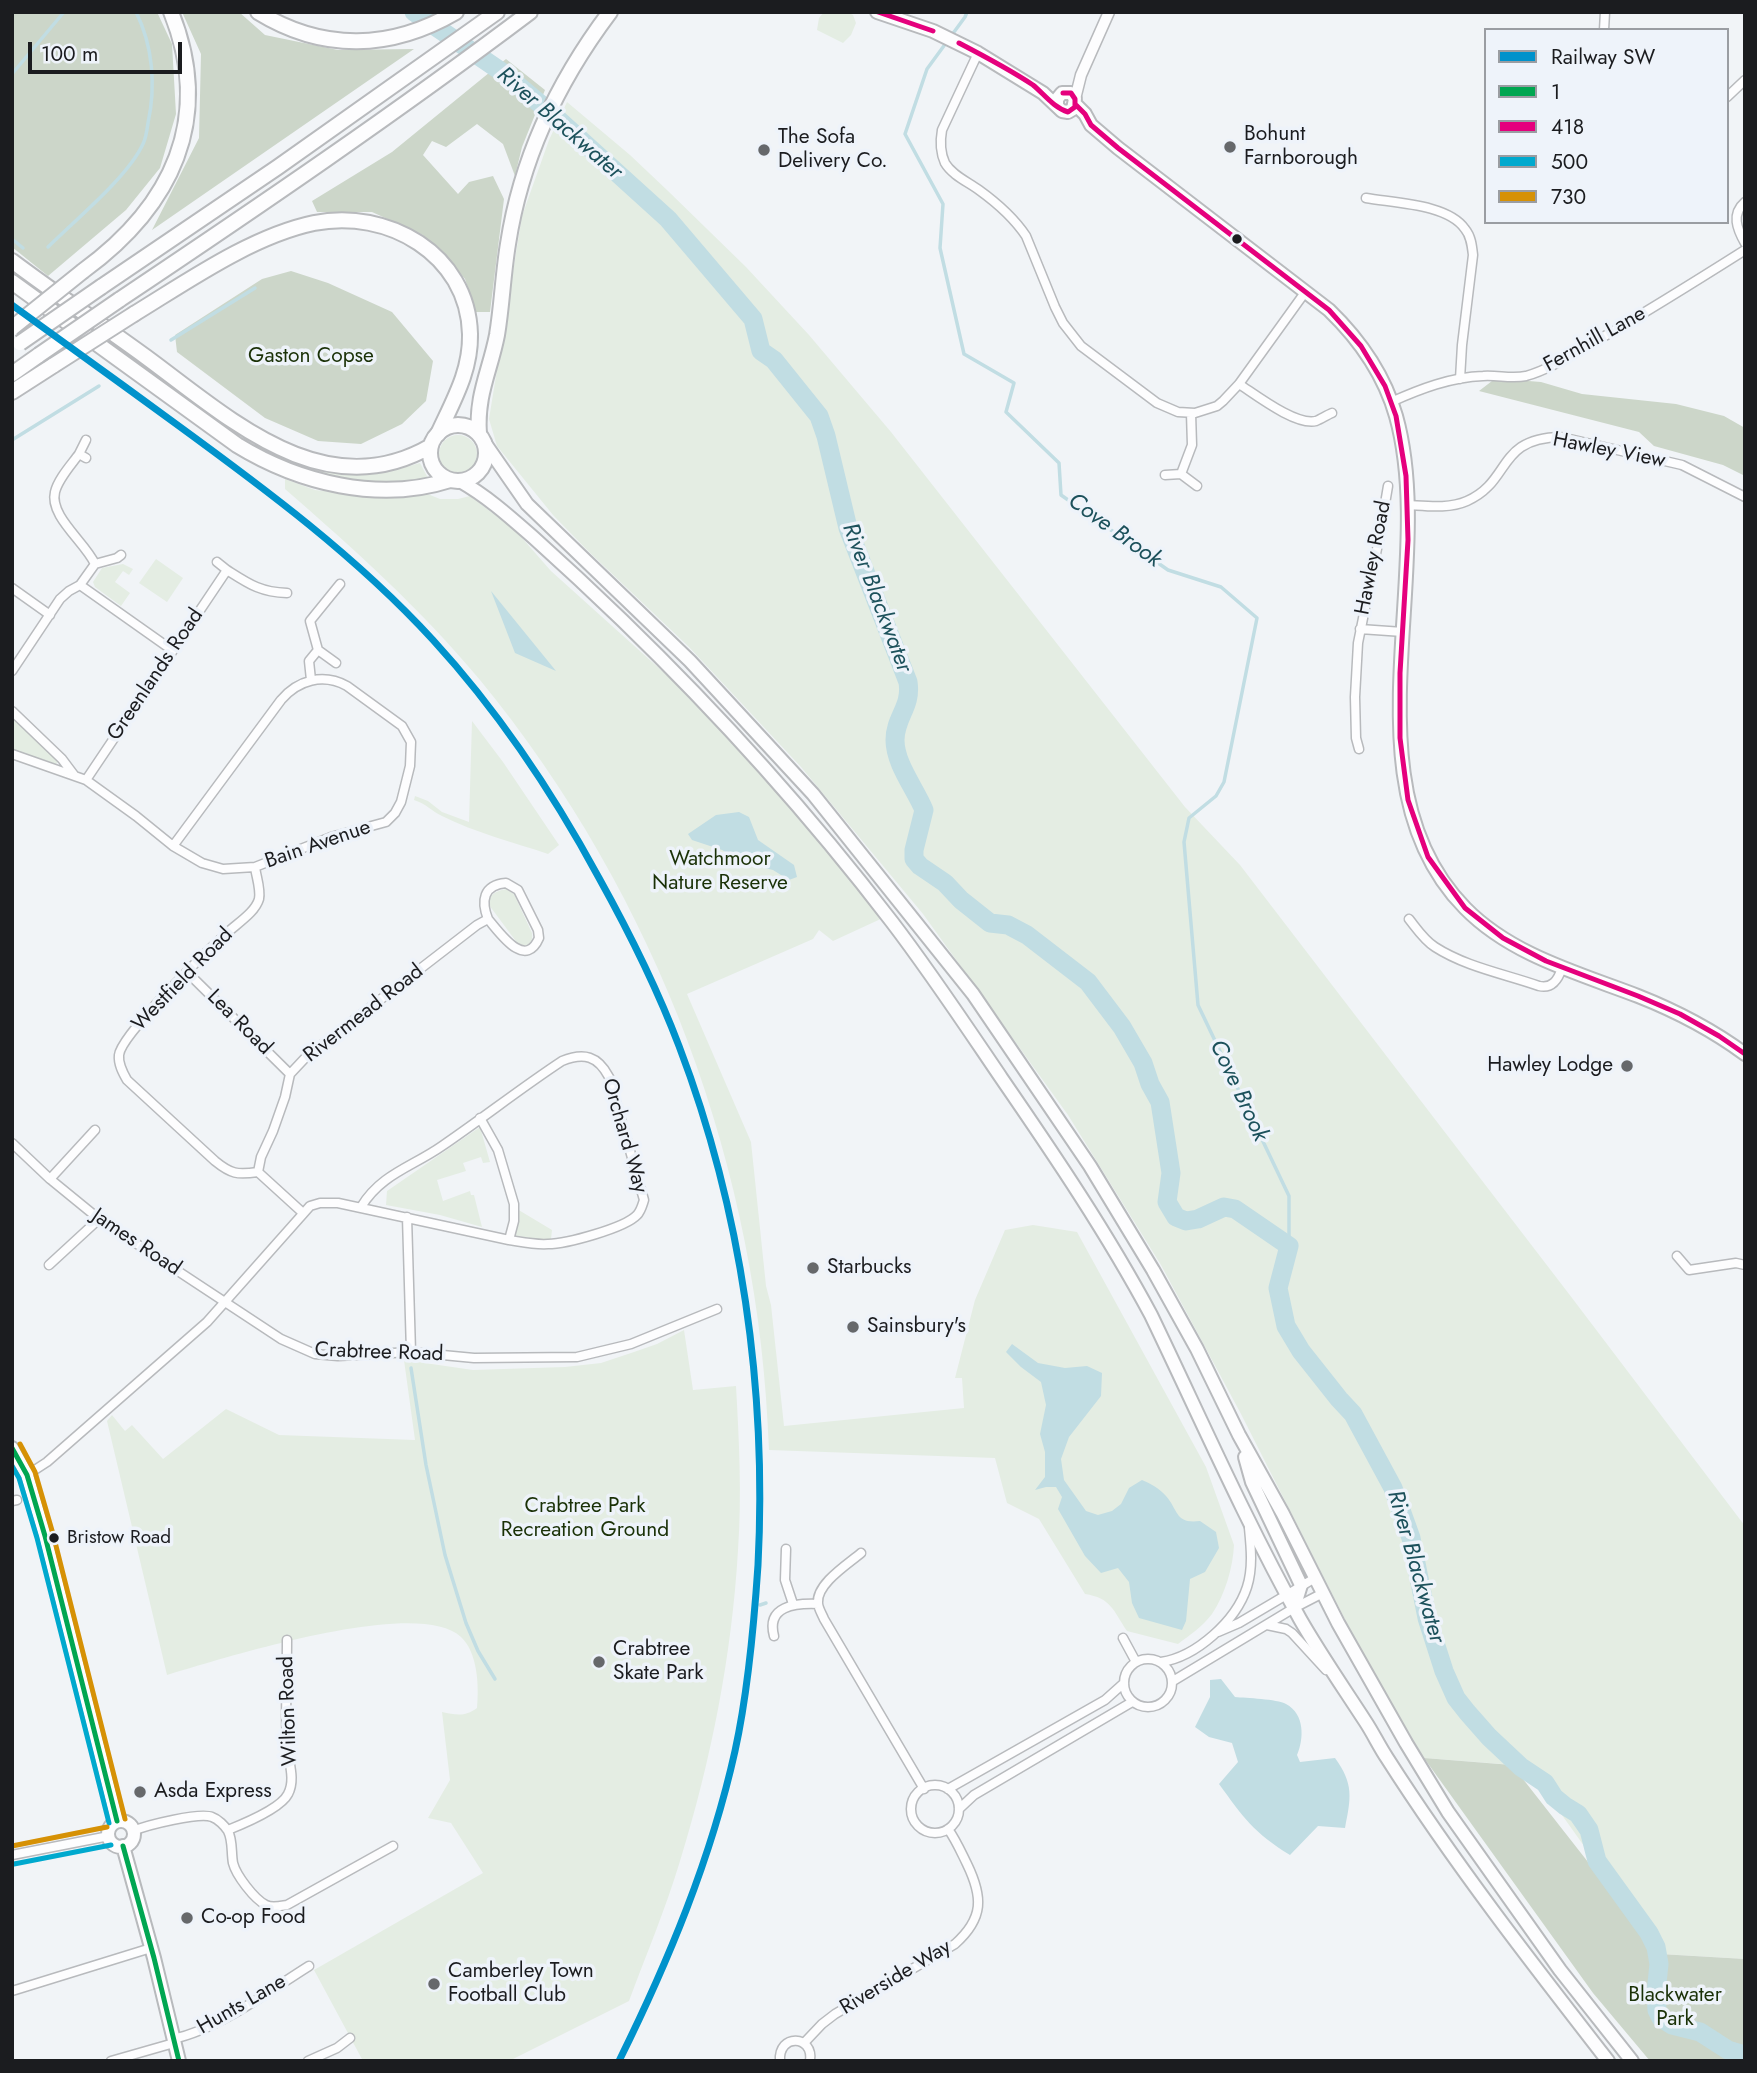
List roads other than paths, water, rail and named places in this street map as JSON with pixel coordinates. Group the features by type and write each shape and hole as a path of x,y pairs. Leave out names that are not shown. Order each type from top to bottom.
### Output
{"highway":[{"path":"12,328 128,232 147,211 170,177 182,144 188,114 188,71 179,30 171,12"},
{"path":"258,12 282,26 327,40 357,42 397,37 438,22 456,12"},
{"path":"16,345 278,167 497,12"},
{"path":"12,374 447,75 530,12"},
{"path":"12,282 237,445 274,466 309,479 359,488 421,487 474,477 484,465 486,457 481,438 479,401 496,337 508,243 519,195 532,152 552,103 585,47 610,12"},
{"path":"12,392 219,263 292,229 316,222 350,219 391,228 416,240 438,259 457,286 468,318 469,344 463,381 434,440 431,460 438,473 455,481"},
{"path":"12,261 251,433 288,452 321,463 364,467 402,460 434,440 444,429 458,425 466,426 481,438"}],"main road":[{"path":"877,12 959,43 1043,93 1067,102"},
{"name":"Hawley Road","path":"1067,102 1080,121 1091,125 1329,310 1358,341 1376,368 1396,415 1404,457 1408,505 1401,688 1402,763 1411,812 1424,847 1442,879 1476,918 1521,948 1562,968 1690,1019 1745,1054"},
{"path":"481,438 527,504 691,661 813,794 965,983 1064,1126 1132,1235 1192,1339 1239,1435 1381,1700 1448,1812 1560,1969 1632,2061"},
{"path":"455,481 489,499 550,553 680,679 779,785 891,920 957,1011 1120,1259 1151,1315 1249,1522 1294,1608 1344,1691 1386,1757 1477,1888 1608,2061"},
{"path":"1239,1435 1252,1482 1301,1586 1294,1608"},
{"path":"12,1448 27,1475 45,1536 117,1821"},
{"path":"117,1821 126,1822 133,1831 131,1841 123,1846 115,1845 109,1836 109,1828 117,1821"},
{"path":"123,1846 179,2061"}],"street":[{"path":"1067,102 1110,12"},
{"path":"978,52 942,130 940,141 945,163 1020,227 1063,323 1082,346 1157,404 1178,412 1191,413 1217,406 1239,384 1306,291"},
{"path":"1729,95 1745,80"},
{"path":"1366,198 1440,210 1454,217 1465,228 1473,255 1460,379"},
{"path":"1745,202 1735,217 1738,231 1745,243"},
{"name":"Fernhill Lane","path":"1391,402 1427,387 1460,379 1483,376 1518,377 1548,367 1667,300 1745,250"},
{"path":"1239,384 1301,421 1314,421 1332,413"},
{"path":"1181,474 1192,445 1191,413"},
{"name":"Hawley View","path":"1408,505 1437,506 1467,501 1490,484 1505,461 1522,445 1561,437 1682,465 1745,497"},
{"path":"86,440 83,456 55,491 55,503 57,512 95,564"},
{"path":"1165,475 1181,474 1197,486"},
{"name":"Hawley Road","path":"1359,749 1356,738 1355,697 1360,629 1380,539 1388,486"},
{"path":"12,671 60,599 80,585 95,564 125,554"},
{"path":"217,562 255,588 270,593 287,593"},
{"name":"Greenlands Road","path":"86,780 227,570"},
{"path":"336,663 318,650 310,621 340,584"},
{"path":"80,585 172,650"},
{"path":"12,587 50,615"},
{"name":"Hawley Road","path":"1360,629 1403,632"},
{"path":"173,846 281,699 292,688 311,680 309,661 318,650"},
{"name":"Bain Avenue","path":"12,754 86,780 189,858 212,867 234,870 254,867 331,837 386,821 395,813 401,802 410,766 411,742 402,726 341,683 327,679 311,680"},
{"name":"Bain Avenue","path":"12,711 62,759 74,775"},
{"name":"Westfield Road","path":"254,867 260,895 254,909 187,972 123,1043 118,1055 127,1080 226,1170 239,1175 258,1172"},
{"path":"506,883 518,890 538,930 539,938 533,948 520,950 513,947 488,919 484,909 486,893 498,884 506,883"},
{"name":"Rivermead Road","path":"258,1172 290,1074 306,1057 488,919"},
{"path":"1409,919 1419,934 1436,947 1472,964 1539,986 1546,988 1552,985 1562,968"},
{"name":"Lea Road","path":"187,972 290,1074"},
{"name":"Orchard Way","path":"303,1213 310,1206 320,1203 338,1203 361,1208 407,1217 509,1240 552,1244 625,1224 636,1216 644,1200 611,1080 603,1066 594,1059 581,1056 562,1061 440,1147 383,1181 370,1193 361,1208"},
{"path":"480,1118 498,1150 514,1204 514,1221 509,1240"},
{"path":"50,1179 95,1130"},
{"name":"James Road","path":"12,1143 50,1179 99,1219 225,1302"},
{"path":"27,1475 47,1462 207,1322 303,1213 258,1172"},
{"path":"407,1217 411,1352"},
{"path":"49,1265 99,1219"},
{"path":"1677,1256 1689,1270 1735,1263 1745,1265"},
{"name":"Crabtree Road","path":"225,1302 290,1345 315,1354 338,1356 411,1352 474,1357 577,1356 631,1344 717,1309"},
{"path":"1161,1662 1184,1656 1197,1648 1215,1633 1242,1601 1252,1557 1249,1522"},
{"path":"786,1549 785,1580 793,1604"},
{"path":"861,1553 829,1580 821,1590 818,1604 824,1619 924,1789"},
{"path":"1215,1633 1239,1623 1315,1578"},
{"path":"1173,1681 1323,1592"},
{"path":"774,1636 772,1626 779,1612 793,1604 818,1604"},
{"path":"1267,1625 1286,1629 1297,1637 1344,1691"},
{"path":"1123,1638 1136,1662"},
{"name":"Wilton Road","path":"228,1830 283,1801 291,1786 287,1745 287,1640"},
{"path":"1153,1659 1161,1662 1170,1672 1173,1681 1172,1690 1163,1703 1142,1707 1132,1702 1124,1683 1128,1670 1136,1662 1153,1659"},
{"path":"948,1789 967,1781 1105,1700 1124,1683"},
{"path":"959,1809 974,1795 1132,1702"},
{"path":"933,1785 948,1789 958,1802 958,1816 948,1829 933,1833 916,1824 911,1815 911,1804 920,1790 924,1789 933,1785"},
{"path":"133,1831 144,1826 210,1815 228,1830 234,1865 252,1895 266,1905 275,1907 287,1905 393,1846"},
{"name":"Riverside Way","path":"780,2061 780,2052 788,2042 795,2040 804,2043 828,2019 955,1944 970,1929 977,1911 977,1886 948,1829"},
{"path":"12,1855 109,1836"},
{"path":"12,1991 151,1948"},
{"name":"Hunts Lane","path":"111,2061 174,2041 216,2023 309,1966"},
{"path":"308,2061 337,2048 350,2038"},
{"path":"804,2043 809,2049 810,2061"}],"water":[{"path":"491,591 556,671 515,653"},
{"path":"739,812 749,817 758,840 794,865 797,877 789,880 773,870 747,864 722,850 692,840 688,834 716,815"},
{"path":"1012,1344 1038,1363 1065,1368 1087,1366 1102,1373 1101,1396 1069,1437 1061,1459 1064,1480 1086,1511 1098,1515 1112,1511 1121,1504 1129,1488 1142,1480 1163,1493 1182,1518 1200,1521 1216,1532 1219,1548 1205,1572 1190,1579 1186,1621 1182,1630 1139,1618 1132,1603 1129,1582 1118,1568 1101,1573 1085,1556 1058,1509 1062,1497 1056,1487 1035,1490 1045,1477 1045,1452 1040,1434 1046,1405 1041,1382 1006,1352"},
{"path":"1221,1679 1235,1697 1276,1701 1292,1708 1300,1720 1302,1734 1297,1755 1300,1762 1335,1758 1348,1784 1349,1808 1345,1828 1318,1826 1290,1855 1258,1832 1243,1815 1219,1784 1238,1762 1232,1743 1209,1737 1195,1727 1210,1697 1210,1680"}],"waterway":[{"path":"12,74 64,12"},
{"path":"48,247 125,171 144,142 152,81 146,38 136,12"},
{"name":"River Blackwater","path":"414,12 502,72 668,219 753,319 761,351 774,360 819,416 848,528 908,682 908,698 895,740 898,758 924,810 914,859 990,923 1008,925 1027,935 1088,982 1122,1027 1143,1063 1160,1102 1171,1173 1167,1202 1176,1217 1186,1221 1198,1219 1224,1207 1235,1209 1289,1246 1278,1288 1286,1326 1301,1351 1353,1414 1393,1488 1411,1538 1427,1618 1456,1698 1489,1737 1521,1767 1545,1783 1554,1797 1578,1814 1589,1830 1597,1861 1649,1933 1656,1947 1659,1964 1657,2010 1661,2018 1672,2025 1700,2032 1728,2050 1745,2055"},
{"name":"Cove Brook","path":"967,12 927,69 905,134 943,204 940,248 964,354 1014,383 1006,412 1059,463 1061,495 1168,570 1221,587 1257,618 1224,782 1216,796 1189,818 1184,842 1198,1005 1289,1196 1289,1246"},
{"path":"12,239 23,248"},
{"path":"171,340 255,288"},
{"path":"12,440 99,386"},
{"path":"411,1368 426,1465 445,1555 466,1623 478,1651 495,1679"},
{"path":"760,1605 766,1603"}],"rail line":[{"name":"SW","path":"12,305 308,524 373,580 457,667 524,754 599,878 661,1003 701,1108 734,1237 754,1367 760,1499 755,1611 740,1729 714,1831 671,1948 619,2061"}],"place":[{"name":"Bohunt Farnborough","path":"1230,147"},
{"name":"The Sofa Delivery Co.","path":"764,150"},
{"name":"Hawley Lodge","path":"1627,1066"},
{"name":"Starbucks","path":"813,1268"},
{"name":"Sainsbury's","path":"853,1327"},
{"name":"Bristow Road","path":"54,1538"},
{"name":"Crabtree Skate Park","path":"599,1662"},
{"name":"Asda Express","path":"140,1792"},
{"name":"Co-op Food","path":"187,1918"},
{"name":"Camberley Town Football Club","path":"434,1984"}],"park label":[{"name":"Gaston Copse","path":"311,357"},
{"name":"Watchmoor Nature Reserve","path":"720,872"},
{"name":"Crabtree Park Recreation Ground","path":"585,1519"},
{"name":"Blackwater Park","path":"1675,2008"}]}
